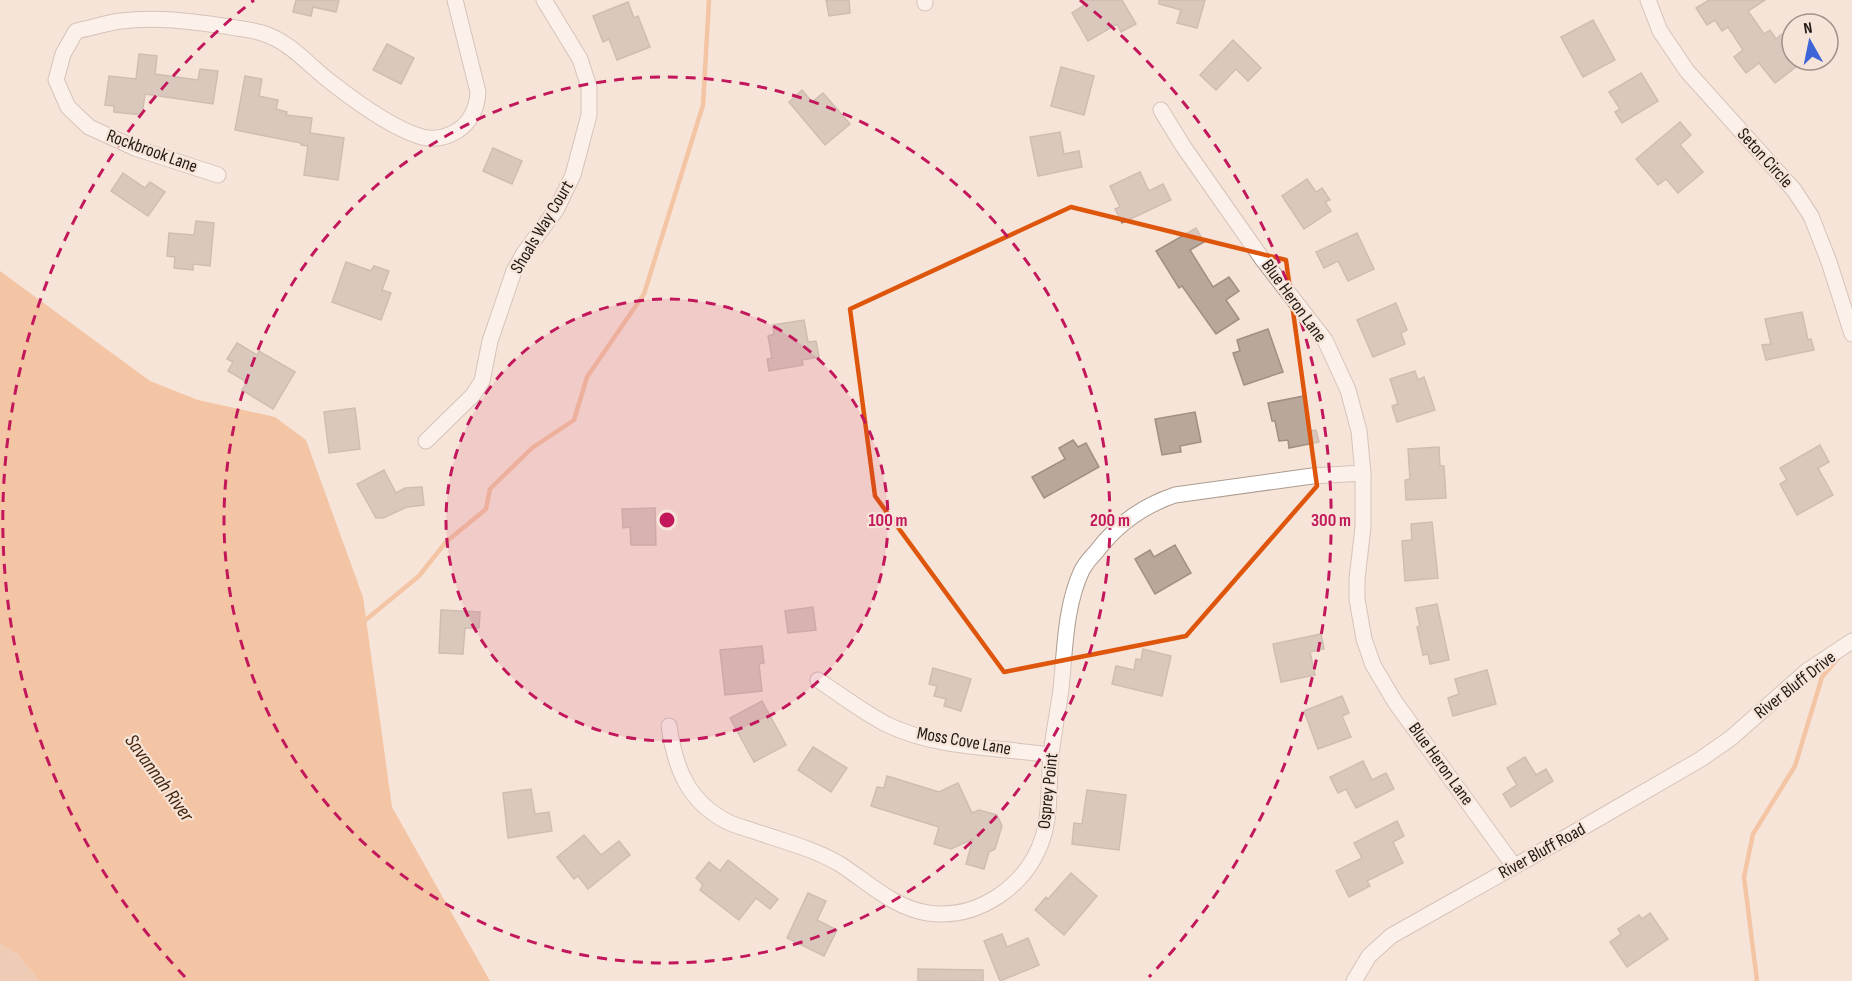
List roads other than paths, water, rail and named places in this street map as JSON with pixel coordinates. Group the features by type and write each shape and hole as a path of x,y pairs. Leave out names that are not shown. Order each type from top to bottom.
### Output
{"street":[{"name":"Rockbrook Lane","path":"218,175 135,148 107,136 88,127 68,107 56,80 63,54 76,31 119,21 136,20 207,24 259,32 285,43 330,82 378,115 412,133 433,138 452,134 460,129 471,117 477,101 478,92 455,0"},
{"name":"Shoals Way Court","path":"426,441 472,395 482,381 490,341 514,271 524,253 556,210 573,175 589,116 589,87 580,59 544,0"},
{"name":"Seton Circle","path":"1648,0 1660,31 1687,71 1794,190 1811,216 1852,333"},
{"name":"Blue Heron Lane","path":"1161,110 1183,146 1263,260 1325,340 1347,390 1359,431 1363,473 1363,527 1357,599 1364,639 1373,665 1395,702 1514,866"},
{"name":"Osprey Point","path":"669,726 678,770 693,794 729,822 816,852 836,862 904,906 930,913 957,912 986,903 1012,886 1023,875 1044,836 1051,755 1060,698 1066,635 1074,592 1083,568 1103,542 1119,525 1144,507 1175,495 1312,476 1363,473"},
{"name":"River Bluff Drive","path":"1740,730 1807,670 1852,642"},
{"name":"Moss Cove Lane","path":"818,680 866,712 905,731 958,744 1051,755"},
{"name":"River Bluff Road","path":"1354,981 1369,956 1391,936 1671,778 1740,730"}],"water":[{"name":"Savannah River","path":"0,271 150,381 198,400 275,417 306,440 363,597 392,807 490,981 39,981 18,954 0,944"}],"waterway":[{"path":"362,623 419,576 446,542 486,509 490,489 532,448 574,420 587,377 644,294 703,105 709,0"},
{"path":"1757,981 1744,877 1753,834 1795,766 1822,677 1839,657"}]}
